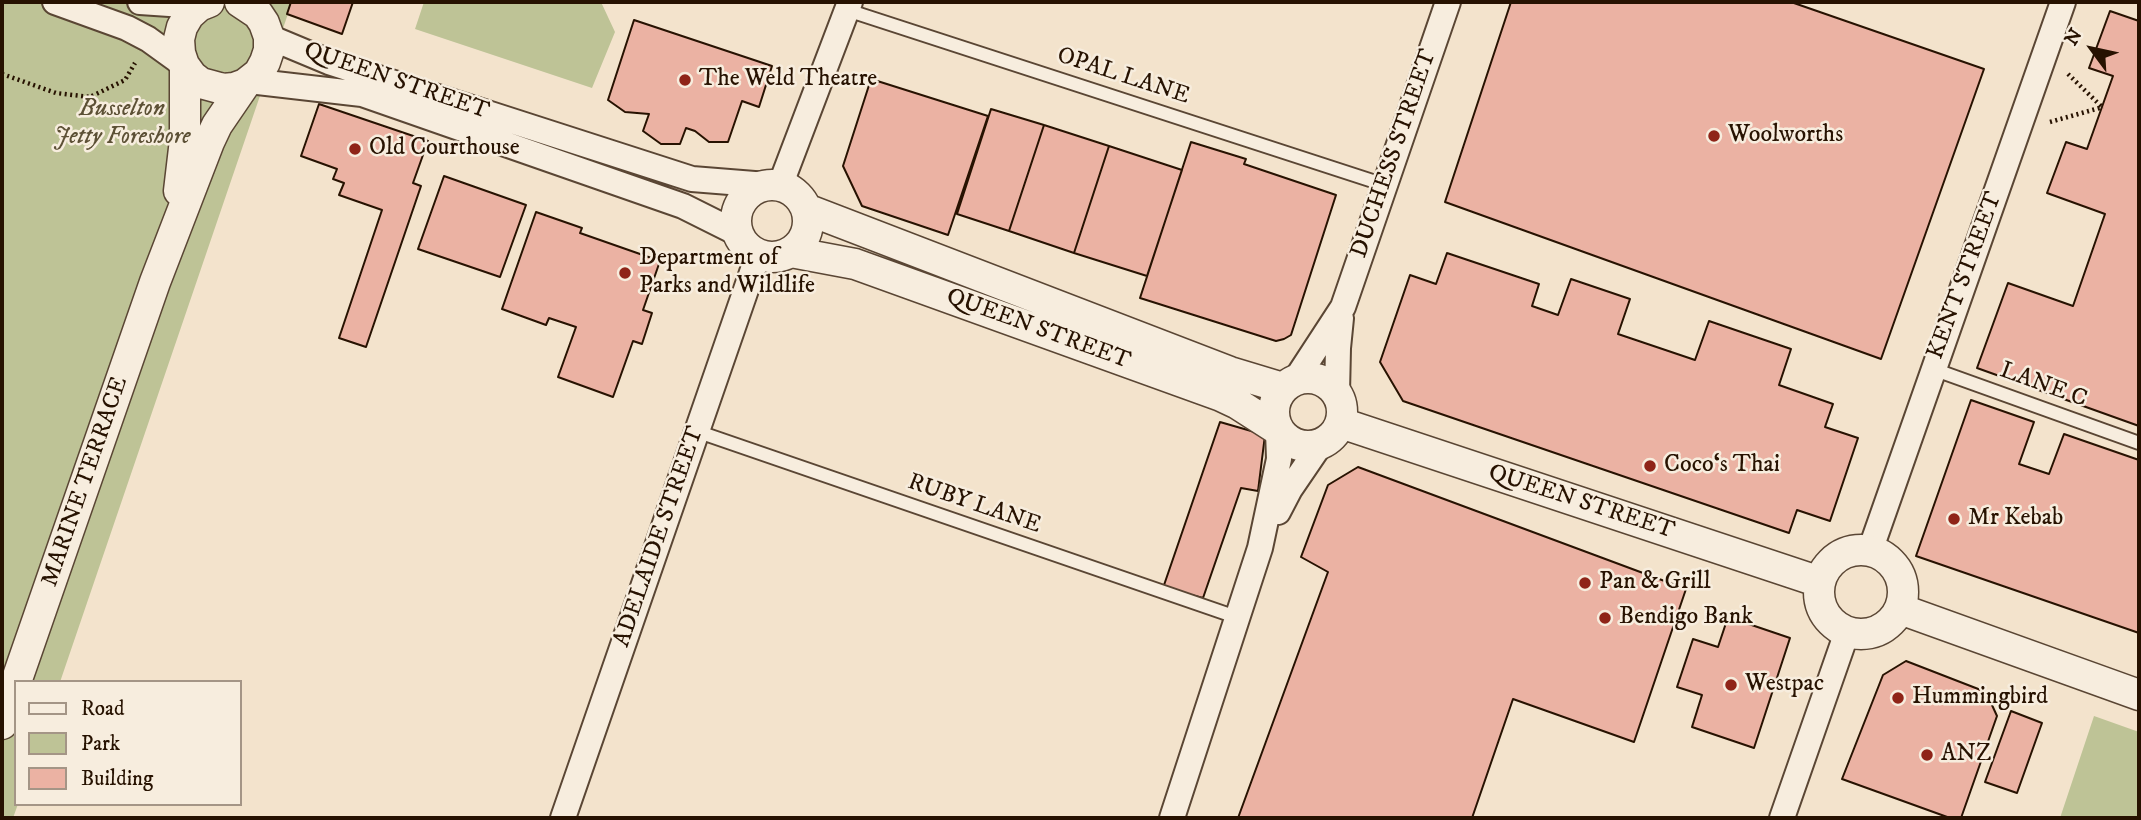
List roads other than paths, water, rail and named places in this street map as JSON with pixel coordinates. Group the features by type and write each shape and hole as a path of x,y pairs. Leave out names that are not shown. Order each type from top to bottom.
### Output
{"street":[{"path":"55,2 106,19 148,39 185,66 201,83 212,87 234,88 247,83"},
{"path":"139,2 204,3"},
{"path":"240,2 258,13 265,21"},
{"name":"DUCHESS STREET","path":"1337,393 1338,348 1343,307 1448,2"},
{"name":"KENT STREET","path":"1870,551 2063,2"},
{"name":"MARINE TERRACE","path":"155,282 180,190 185,140 185,66 179,39 189,15 204,3"},
{"path":"774,185 849,6"},
{"name":"MARINE TERRACE","path":"17,680 155,282 209,142 217,125 265,62 269,50 265,21"},
{"name":"QUEEN STREET","path":"265,21 329,62 692,179 774,185"},
{"name":"QUEEN STREET","path":"247,83 362,94 683,206 737,233"},
{"path":"774,185 796,194 806,209 808,227 804,239 791,252 766,258 747,248 737,233 735,220 741,201 751,191 774,185"},
{"name":"QUEEN STREET","path":"806,209 1230,372 1290,384"},
{"name":"QUEEN STREET","path":"791,252 855,264 1221,396 1278,430"},
{"name":"ADELAIDE STREET","path":"563,818 758,255"},
{"name":"DUCHESS STREET","path":"1290,384 1343,307"},
{"path":"1172,818 1260,548 1279,459 1278,430 1273,414 1275,400 1290,384 1311,377 1326,382 1337,393 1343,407 1341,423 1333,436 1320,445 1290,489 1260,548"},
{"name":"QUEEN STREET","path":"1341,423 1820,582"},
{"path":"1278,430 1289,442 1304,447 1320,445"},
{"path":"1856,550 1870,551 1884,556 1897,570 1903,584 1900,609 1888,625 1875,632 1861,635 1847,632 1828,619 1820,606 1820,582 1829,564 1841,555 1856,550"},
{"path":"1900,609 2139,695"},
{"path":"1782,818 1847,632"},
{"name":"MARINE TERRACE","path":"2,724 14,689"}],"lane":[{"name":"OPAL LANE","path":"849,6 1385,185"},
{"name":"LANE C","path":"1933,369 2139,443"},
{"name":"RUBY LANE","path":"696,431 1238,618"}],"place":[{"name":"The Weld Theatre","path":"685,80"},
{"name":"Woolworths","path":"1714,136"},
{"name":"Old Courthouse","path":"355,149"},
{"name":"Department of Parks and Wildlife","path":"625,273"},
{"name":"Coco‘s Thai","path":"1650,466"},
{"name":"Mr Kebab","path":"1954,519"},
{"name":"Pan & Grill","path":"1585,583"},
{"name":"Bendigo Bank","path":"1605,618"},
{"name":"Westpac","path":"1731,685"},
{"name":"Hummingbird","path":"1898,698"},
{"name":"ANZ","path":"1927,755"}],"park label":[{"name":"Busselton Jetty Foreshore","path":"122,124"}]}
